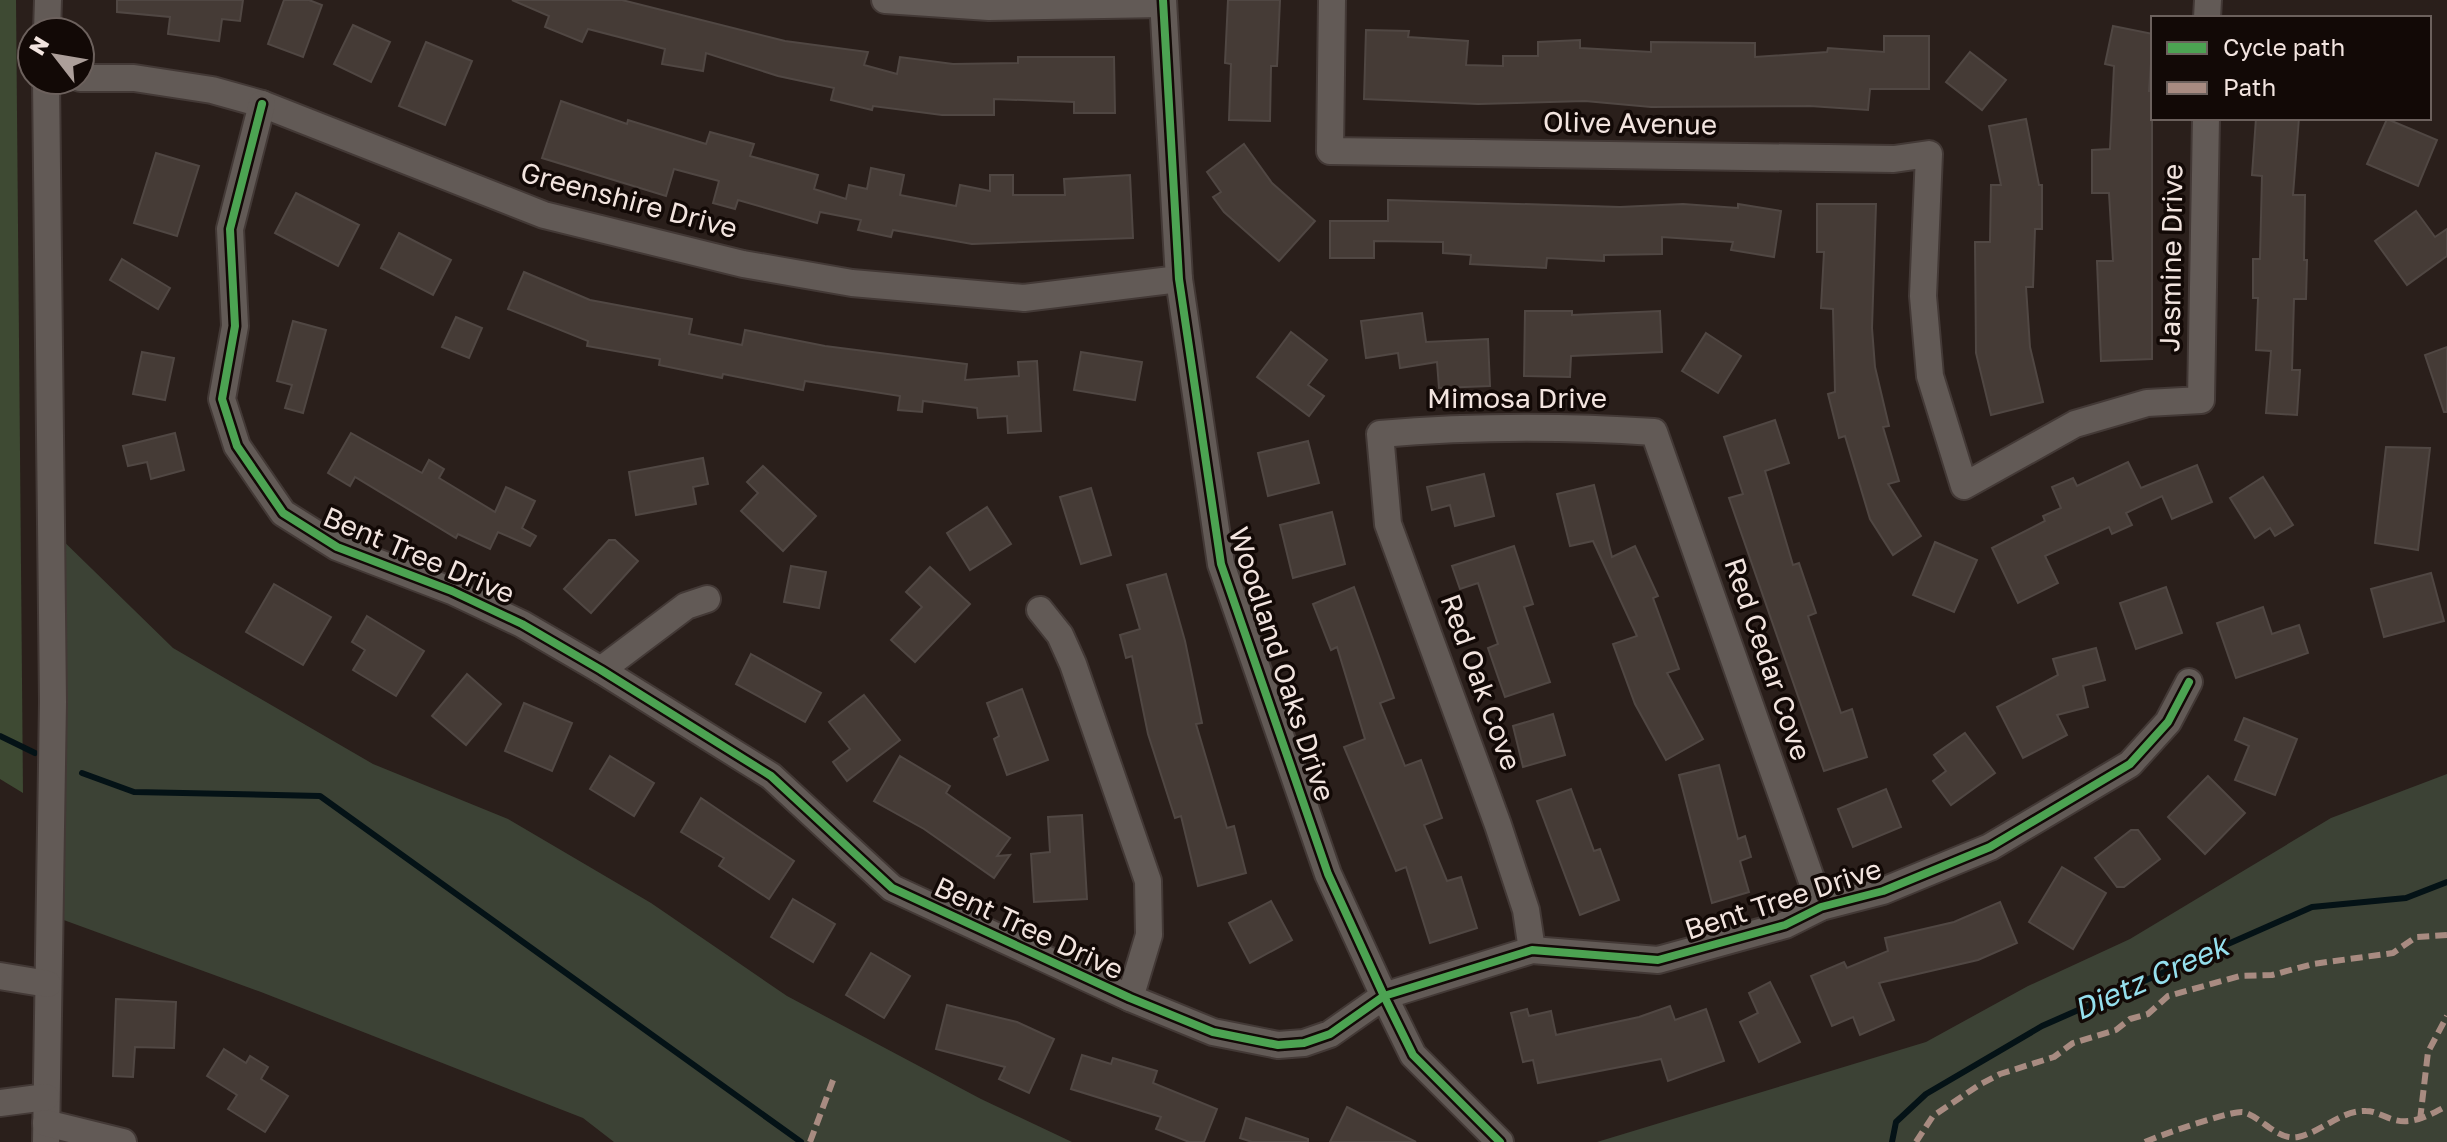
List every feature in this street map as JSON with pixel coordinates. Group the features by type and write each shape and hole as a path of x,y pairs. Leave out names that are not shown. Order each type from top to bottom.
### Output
{"street":[{"path":"885,0 1163,2"},
{"name":"Olive Avenue","path":"1332,0 1330,151 1894,159 1929,154 1923,296 1930,376 1964,486"},
{"name":"Woodland Oaks Drive","path":"1163,2 1179,279 1221,564 1328,874 1384,996 1413,1055 1500,1142"},
{"name":"Greenshire Drive","path":"96,78 134,78 212,90 262,104 544,215 743,264 852,283 1024,298 1179,279"},
{"path":"46,96 53,702 46,1121"},
{"name":"Bent Tree Drive","path":"262,104 230,229 235,326 222,399 237,446 283,513 309,532 494,610 601,670 771,776 892,888 1130,998 1213,1032 1278,1045 1304,1043 1330,1034 1384,996 1532,950 1658,960 1785,925 1821,907 1883,891 1990,847 2130,764 2153,741 2189,682"},
{"name":"Jasmine Drive","path":"1964,486 2075,424 2147,403 2201,400 2206,120"},
{"name":"Mimosa Drive","path":"1380,434 1460,427 1564,426 1654,432"},
{"name":"Red Cedar Cove","path":"1654,432 1821,907"},
{"name":"Red Oak Cove","path":"1380,434 1388,524 1498,825 1526,910 1532,950"},
{"path":"601,670 686,606 707,599"},
{"path":"1040,610 1060,635 1073,664 1148,881 1149,935 1130,998"},
{"path":"0,976 48,984"},
{"path":"0,1103 46,1121 123,1142"}],"green space":[{"path":"0,0 16,0 23,793 0,779"},
{"path":"51,529 173,648 373,764 508,819 651,903 787,996 981,1099 1072,1142 614,1142 583,1118 261,992 50,915"},
{"path":"2447,774 2447,1142 1597,1142 1926,1042 2028,986 2130,939 2331,818"}],"building":[{"path":"117,0 243,0 240,21 222,19 219,41 168,34 170,17 117,12"},
{"path":"284,0 309,0 322,5 303,57 268,44"},
{"path":"512,0 622,0 785,41 868,52 864,65 897,74 900,57 953,64 1018,63 1018,57 1114,57 1115,113 1074,113 1074,102 994,99 994,115 942,115 873,106 872,110 831,100 834,88 778,76 706,53 703,71 662,64 665,49 588,29 582,42 545,27 549,16"},
{"path":"1228,0 1280,0 1277,66 1271,66 1270,121 1229,120 1231,64 1225,63"},
{"path":"353,25 390,42 371,82 334,64"},
{"path":"2113,26 2151,34 2152,359 2101,361 2097,261 2113,261 2109,193 2092,193 2092,150 2110,149 2114,66 2105,64"},
{"path":"1366,30 1409,31 1408,37 1468,41 1466,65 1503,66 1503,56 1538,56 1538,42 1580,40 1580,48 1651,52 1651,42 1755,43 1755,57 1827,52 1828,48 1884,52 1884,36 1929,36 1929,89 1870,89 1868,110 1810,106 1651,107 1585,101 1478,104 1364,99"},
{"path":"426,42 472,61 445,125 399,106"},
{"path":"1970,52 2006,80 1982,110 1946,82"},
{"path":"561,101 627,124 628,120 706,144 710,132 754,144 750,156 818,175 814,189 846,199 849,185 867,189 871,168 904,175 900,195 956,206 960,185 990,191 990,175 1013,175 1013,195 1065,195 1064,179 1130,175 1133,238 972,244 893,230 891,237 858,230 861,220 820,212 817,223 738,200 735,209 713,203 719,181 674,169 666,196 542,158"},
{"path":"2026,119 2039,185 2042,185 2042,229 2035,229 2033,287 2026,287 2030,347 2043,402 1991,415 1976,353 1975,242 1990,242 1991,185 2001,185 1989,126"},
{"path":"2256,120 2299,120 2293,195 2305,195 2304,260 2307,260 2306,299 2294,299 2292,370 2300,370 2297,415 2266,413 2271,351 2256,350 2258,298 2253,298 2253,259 2260,259 2262,176 2252,175"},
{"path":"2387,120 2437,140 2418,186 2367,164"},
{"path":"1244,144 1272,183 1315,221 1279,261 1224,212 1213,197 1221,192 1207,172"},
{"path":"156,153 199,166 177,236 134,223"},
{"path":"296,193 359,225 338,266 275,233"},
{"path":"1388,200 1620,207 1683,204 1738,208 1738,204 1781,211 1774,257 1731,250 1733,242 1662,237 1662,254 1604,255 1604,261 1547,258 1546,268 1470,264 1471,255 1443,253 1443,242 1374,241 1374,258 1330,258 1330,221 1388,221"},
{"path":"1817,204 1876,204 1872,328 1875,367 1889,426 1883,427 1899,481 1888,484 1921,536 1893,555 1870,519 1845,436 1839,438 1828,394 1835,392 1833,309 1821,308 1824,252 1817,252"},
{"path":"2416,211 2435,237 2447,229 2447,256 2407,285 2375,241"},
{"path":"399,233 451,260 433,295 381,268"},
{"path":"122,259 170,288 158,309 110,280"},
{"path":"524,272 590,300 692,319 689,334 742,345 745,330 825,346 967,364 965,380 1019,376 1018,362 1037,361 1041,431 1008,433 1007,416 978,418 977,408 923,401 922,412 898,410 900,396 805,381 803,390 723,374 722,378 659,365 660,359 587,346 588,341 508,309"},
{"path":"1525,311 1572,311 1572,315 1660,311 1662,352 1571,356 1570,377 1524,376"},
{"path":"1422,313 1426,342 1488,339 1490,386 1439,388 1437,362 1400,368 1398,353 1366,358 1361,321"},
{"path":"456,317 482,328 469,358 442,347"},
{"path":"293,321 326,330 303,413 285,408 292,385 277,381"},
{"path":"1291,332 1327,360 1308,385 1324,396 1309,416 1257,377"},
{"path":"1706,333 1741,356 1718,393 1682,371"},
{"path":"2447,347 2447,412 2444,412 2425,355"},
{"path":"142,352 174,358 165,400 133,394"},
{"path":"1081,352 1142,362 1135,400 1074,390"},
{"path":"1775,420 1789,463 1765,471 1793,565 1799,563 1816,613 1808,616 1841,713 1852,709 1867,757 1824,771 1729,498 1743,494 1724,437"},
{"path":"175,433 184,470 151,479 147,462 128,466 123,446"},
{"path":"351,433 422,473 429,460 444,469 439,478 495,512 506,487 535,501 522,528 536,536 530,546 498,532 490,549 458,534 456,538 355,477 350,486 328,473"},
{"path":"1308,441 1319,483 1268,496 1258,453"},
{"path":"2386,447 2430,448 2418,550 2375,543"},
{"path":"703,458 708,484 693,487 696,504 636,515 629,472"},
{"path":"2128,462 2141,488 2197,465 2212,502 2172,519 2162,496 2126,513 2132,525 2112,534 2109,527 2045,556 2058,583 2018,603 1992,548 2045,521 2043,516 2061,508 2052,487 2073,478 2077,486"},
{"path":"763,466 816,516 783,551 741,511 758,493 747,482"},
{"path":"1484,474 1494,516 1455,526 1450,505 1432,510 1427,487"},
{"path":"2263,477 2293,525 2275,536 2270,528 2255,538 2230,498"},
{"path":"1594,485 1612,557 1635,546 1658,596 1653,598 1679,669 1667,673 1703,739 1666,760 1635,704 1613,644 1637,636 1593,541 1570,546 1557,494"},
{"path":"1091,488 1111,555 1081,564 1060,497"},
{"path":"987,507 1011,544 970,570 947,533"},
{"path":"1332,512 1345,564 1293,578 1280,525"},
{"path":"609,540 615,540 638,561 591,613 564,589"},
{"path":"1935,542 1977,560 1954,612 1913,595"},
{"path":"1514,546 1533,604 1524,607 1550,682 1505,697 1488,648 1498,644 1478,583 1460,589 1452,566"},
{"path":"791,566 826,572 819,608 784,602"},
{"path":"930,567 970,604 915,662 891,640 922,607 906,592"},
{"path":"2431,573 2444,621 2384,637 2371,589"},
{"path":"1166,574 1185,641 1202,723 1196,724 1227,828 1234,826 1246,873 1198,886 1181,816 1175,818 1148,734 1132,656 1126,658 1120,635 1140,629 1127,585"},
{"path":"274,584 331,617 303,665 246,632"},
{"path":"1354,587 1394,698 1380,703 1405,766 1421,760 1442,818 1424,825 1447,881 1461,877 1477,928 1430,943 1406,867 1396,871 1344,747 1365,739 1337,647 1331,650 1313,604"},
{"path":"2166,587 2182,633 2136,649 2120,603"},
{"path":"2263,607 2272,634 2299,625 2308,653 2236,678 2217,623"},
{"path":"367,616 424,651 396,696 353,670 365,650 352,642"},
{"path":"2096,648 2105,680 2083,686 2088,707 2057,715 2067,735 2023,758 1997,707 2058,675 2053,659"},
{"path":"751,654 821,693 805,722 736,684"},
{"path":"467,674 501,704 466,745 432,716"},
{"path":"1022,689 1048,760 1007,775 994,739 999,736 987,703"},
{"path":"864,695 900,740 847,781 833,762 850,749 829,722"},
{"path":"524,703 572,723 552,771 505,751"},
{"path":"1553,714 1565,755 1523,767 1513,726"},
{"path":"2244,718 2297,739 2275,795 2235,780 2249,746 2235,740"},
{"path":"1965,733 1995,773 1951,805 1933,781 1946,771 1934,755"},
{"path":"610,756 654,783 634,816 590,789"},
{"path":"900,756 950,786 946,793 1010,838 997,856 1010,855 994,878 924,829 874,801"},
{"path":"1719,765 1738,839 1745,836 1751,857 1740,861 1749,892 1712,903 1679,775"},
{"path":"2208,776 2245,813 2205,854 2168,817"},
{"path":"1571,789 1594,851 1600,849 1619,900 1580,915 1537,801"},
{"path":"1886,789 1901,827 1853,847 1838,809"},
{"path":"701,798 794,861 769,899 719,866 724,858 681,832"},
{"path":"1082,815 1087,899 1034,902 1031,854 1050,852 1048,817"},
{"path":"2131,830 2138,830 2160,859 2124,887 2117,887 2095,858"},
{"path":"2062,867 2106,893 2073,949 2029,922"},
{"path":"793,899 835,924 813,962 771,937"},
{"path":"1271,901 1292,940 1250,963 1229,923"},
{"path":"2000,902 2017,943 1978,960 1879,983 1894,1020 1860,1035 1853,1017 1832,1026 1811,976 1844,962 1847,968 1888,951 1885,938 1954,922"},
{"path":"871,953 910,976 884,1018 846,995"},
{"path":"1770,982 1800,1042 1759,1062 1740,1022 1758,1013 1749,993"},
{"path":"116,999 176,1002 174,1048 135,1047 133,1077 113,1076"},
{"path":"947,1005 1017,1022 1054,1039 1029,1093 999,1079 1005,1067 936,1049"},
{"path":"1670,1006 1675,1020 1706,1009 1724,1061 1668,1081 1661,1059 1538,1083 1533,1060 1523,1062 1511,1013 1527,1009 1529,1016 1551,1011 1556,1035 1639,1017"},
{"path":"224,1049 246,1063 250,1056 268,1067 261,1079 288,1096 265,1132 228,1109 237,1095 207,1076"},
{"path":"1082,1055 1111,1064 1113,1058 1157,1071 1153,1083 1217,1109 1204,1142 1189,1142 1156,1129 1161,1117 1071,1089"},
{"path":"1347,1107 1416,1142 1330,1142"},
{"path":"1246,1118 1308,1139 1308,1142 1252,1142 1240,1138"}],"waterway":[{"path":"0,736 35,753"},
{"path":"82,773 134,792 320,796 801,1142"},
{"name":"Dietz Creek","path":"1892,1142 1896,1122 1926,1094 2042,1026 2312,907 2406,898 2447,882"}],"marked path":[{"path":"1916,1142 1933,1116 1979,1085 2000,1074 2054,1057 2073,1043 2116,1030 2130,1019 2148,1014 2168,996 2240,976 2272,975 2313,964 2393,953 2416,937 2447,935"},
{"path":"2420,1120 2428,1052 2447,1016"},
{"path":"810,1142 835,1075"},
{"path":"2145,1142 2236,1112 2250,1115 2283,1135 2298,1137 2357,1112 2370,1111 2395,1120 2409,1121 2447,1106"}],"cycle path":[{"path":"1163,0 1179,279 1221,564 1328,874 1384,996 1413,1055 1500,1142"},
{"path":"262,104 230,229 235,326 222,399 237,446 283,513 337,547 452,591 522,624 601,670 771,776 892,888 1130,998 1213,1032 1278,1045 1304,1043 1330,1034 1384,996 1532,950 1658,960 1785,925 1821,907 1883,891 1990,847 2130,764 2168,722 2189,682"}]}
